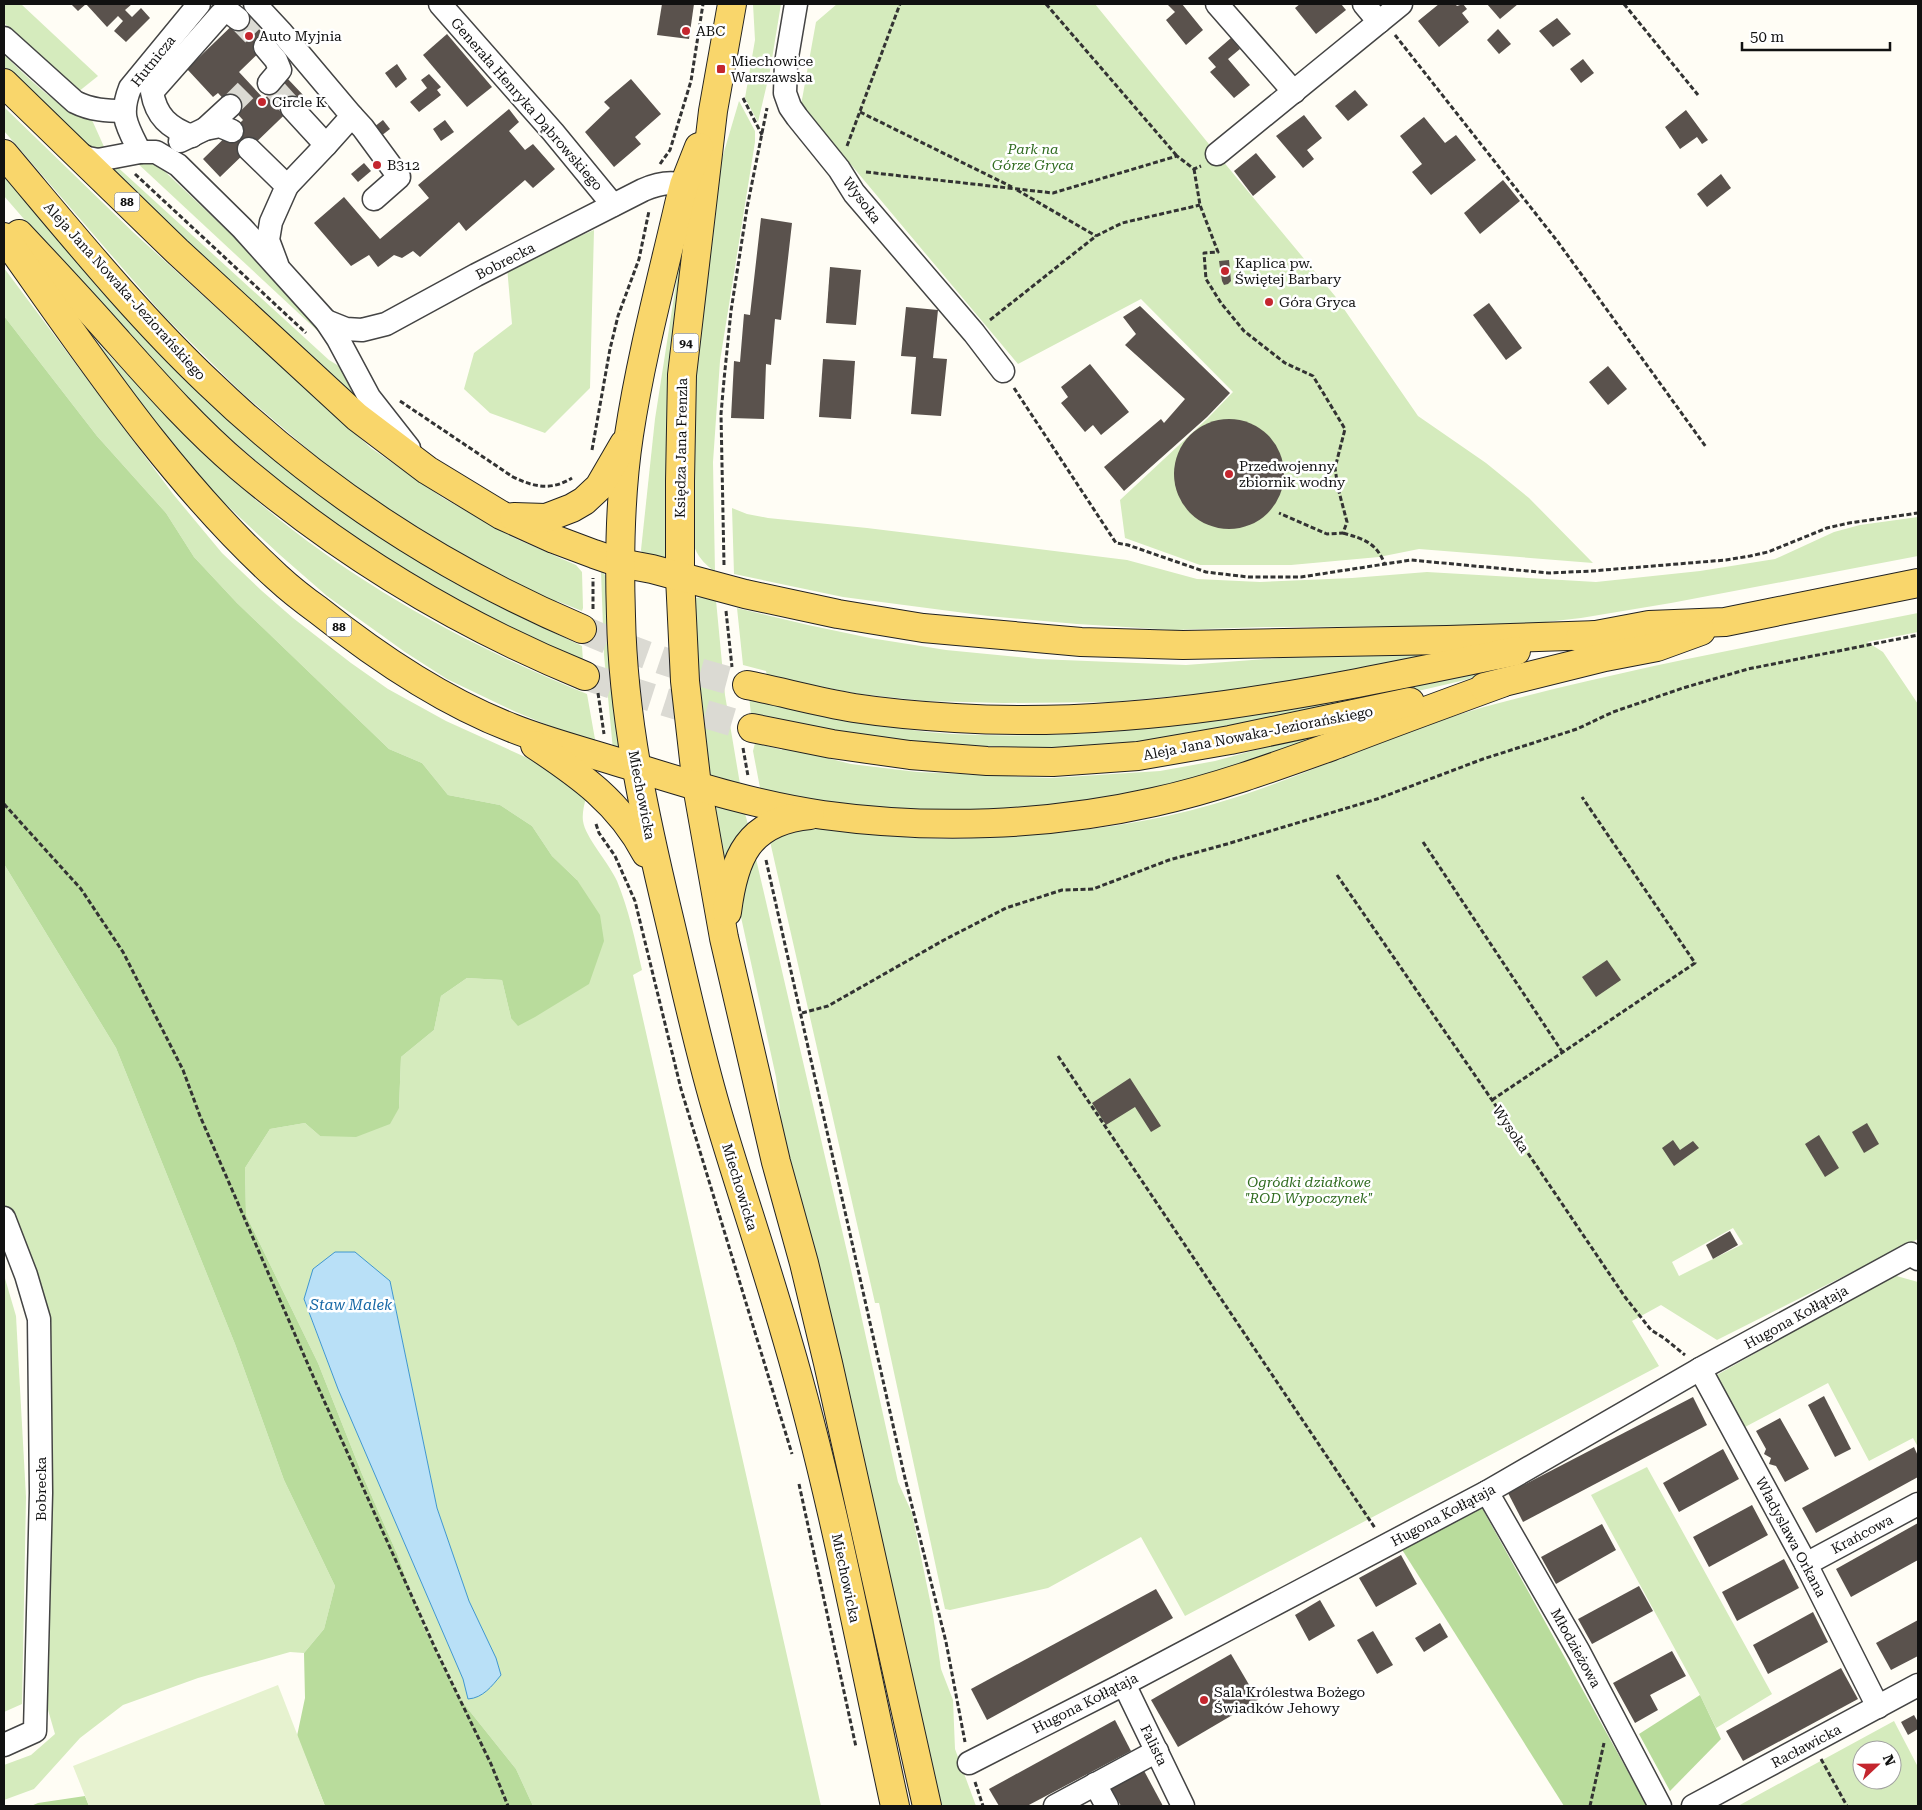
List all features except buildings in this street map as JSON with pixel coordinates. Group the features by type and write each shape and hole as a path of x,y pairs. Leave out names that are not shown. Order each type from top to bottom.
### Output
{"main road":[{"name":"Księdza Jana Frenzla","path":"697,786 685,681 680,577 682,374 713,111 732,4"},
{"name":"88","path":"4,83 185,258 350,411 427,470 501,515 554,540 620,563 680,577"},
{"name":"Księdza Jana Frenzla","path":"620,563 622,510 629,436 646,343 684,185 713,111"},
{"name":"Aleja Jana Nowaka-Jeziorańskiego","path":"4,154 153,326 208,382 266,435 316,476 395,531 498,590 582,629"},
{"path":"4,218 70,287 187,416 240,466 322,531 385,574 426,599 536,656 585,676"},
{"name":"88","path":"4,237 111,388 152,442 220,522 280,580 359,643 447,698 512,728 697,786"},
{"path":"501,515 546,518 584,501 599,487 629,436"},
{"name":"Miechowicka","path":"620,563 623,674 635,767 648,831 697,1038 718,1116 787,1340 820,1458 895,1806"},
{"path":"680,577 838,614 923,628 1081,642 1193,645 1457,640 1598,635"},
{"name":"Aleja Jana Nowaka-Jeziorańskiego","path":"747,736 832,744 910,755 987,761 1053,762 1138,756 1230,740 1502,683 1605,657 1657,647 1725,622 1918,583"},
{"name":"Aleja Jana Nowaka-Jeziorańskiego","path":"739,676 854,708 954,718 1056,720 1120,717 1191,710 1329,689 1650,625 1725,622"},
{"path":"697,786 753,801 821,814 934,824 1042,819 1094,813 1154,802 1273,767 1502,683"},
{"path":"512,728 581,776 623,817 646,852 669,920"},
{"name":"Miechowicka","path":"697,786 724,938 776,1162 804,1263 828,1363 927,1806"},
{"path":"724,938 733,874 744,850 751,841 769,826 794,817 821,814"}],"street":[{"name":"Hutnicza","path":"124,111 125,100 130,88 199,4"},
{"path":"255,4 352,116 399,177 374,199"},
{"name":"Generała Henryka Dąbrowskiego","path":"440,4 613,205"},
{"name":"Wysoka","path":"796,4 786,63 785,93 790,107 839,169 854,193 974,334 1003,371"},
{"path":"1217,4 1294,92"},
{"path":"1364,4 1381,20"},
{"path":"1210,160 1401,4"},
{"path":"230,106 198,132 178,131 163,118 154,106 152,92 221,14 229,12 238,19"},
{"path":"4,38 75,102 85,107 124,111 127,126 148,152 178,165 278,267 326,321 338,339 369,397 427,470"},
{"path":"265,47 276,60 280,70 265,85"},
{"path":"292,108 326,145"},
{"path":"278,267 268,240 271,222 287,186 352,116"},
{"path":"77,152 88,158 98,160 148,152 198,132 220,126 232,131"},
{"path":"249,149 287,186"},
{"name":"Bobrecka","path":"326,321 346,328 362,330 386,324 654,185 677,183 684,185"},
{"name":"Bobrecka","path":"4,1218 26,1275 39,1320 41,1493 35,1731 4,1745"},
{"name":"Hugona Kołłątaja","path":"969,1763 1124,1684 1487,1492 1700,1369 1914,1257"},
{"name":"Władyslawa Orkana","path":"1700,1369 1806,1564 1878,1706"},
{"name":"Młodzieżowa","path":"1487,1492 1579,1652 1660,1806"},
{"name":"Krańcowa","path":"1806,1564 1918,1504"},
{"name":"Falista","path":"1124,1684 1183,1806"},
{"name":"Racławicka","path":"1693,1806 1918,1685"},
{"path":"1054,1806 1157,1751"},
{"path":"1095,1784 1107,1806"}],"path":[{"path":"900,4 839,169 1053,193 1177,156"},
{"path":"1046,4 1177,156 1194,169 1200,205 1218,252 1204,253 1206,279 1221,303 1244,331 1285,363 1313,376 1345,429 1335,468 1347,522 1343,533"},
{"path":"1624,4 1698,96"},
{"path":"1381,20 1558,242 1706,447"},
{"path":"743,98 762,135"},
{"path":"739,676 725,589 721,414 732,302 747,208 768,107"},
{"path":"860,112 1015,189 1096,236"},
{"path":"1194,169 1210,160"},
{"path":"974,334 1096,236 1122,223 1200,205"},
{"path":"1003,371 1116,544 1128,545 1206,572 1248,577 1301,577 1411,560 1549,573 1726,560 1768,552 1827,528 1848,523 1918,513"},
{"path":"1279,513 1327,534 1343,533 1363,539 1380,552 1385,565"},
{"path":"802,1013 828,1006 944,940 1006,908 1062,890 1093,889 1169,860 1377,799 1483,759 1577,729 1613,712 1683,688 1748,669 1918,635"},
{"path":"747,736 753,801"},
{"path":"1492,1100 1695,963 1582,798"},
{"path":"4,804 81,889 123,952 183,1070 200,1116 312,1376 435,1648 491,1764 508,1806"},
{"path":"760,833 802,1013 904,1474 946,1642 969,1763 983,1806"},
{"path":"1424,842 1563,1053"},
{"name":"Wysoka","path":"1336,875 1643,1321 1700,1369"},
{"path":"1058,1056 1386,1546"},
{"path":"798,1480 857,1749"},
{"path":"1590,1806 1610,1711"},
{"path":"1812,1743 1847,1806"}],"green space":[{"path":"4,4 21,4 98,76 78,92 4,23"},
{"path":"753,4 781,4 770,71 758,122 745,98 755,40"},
{"name":"Park na Górze Gryca","path":"837,4 1095,4 1335,296 1418,416 1486,463 1529,498 1593,563 1419,549 1379,557 1291,565 1200,565 1125,538 1120,500 1207,419 1233,392 1141,299 1018,364 801,105 816,22"},
{"path":"4,55 56,101 92,120 105,149 84,145 4,73"},
{"path":"739,101 755,131 755,142 720,361 713,462 715,572 699,556 690,535 697,332 716,187 721,162"},
{"path":"4,107 134,233 371,448 443,498 512,537 576,565 582,572 582,611 557,601 552,603 472,561 386,510 331,469 242,393 164,316 4,131"},
{"path":"135,161 147,161 159,166 269,270 308,313 321,334"},
{"path":"113,163 329,360 342,368 356,396 348,394 110,171"},
{"path":"4,172 361,524 416,560 494,604 582,646 583,662 508,627 450,596 357,540 285,486 218,428 115,324 4,196"},
{"path":"690,194 669,560 643,555 641,550 655,419"},
{"path":"594,230 590,388 545,433 490,413 464,389 474,353 512,324 507,267"},
{"path":"4,268 173,494 222,553 293,618 388,689 446,721 534,761 586,798 583,815 585,827 617,881 637,948 642,970 633,975 821,1806 533,1806 516,1769 460,1699 423,1626 398,1556 362,1474 318,1363 246,1215 245,1168 270,1129 305,1123 320,1136 399,1108 401,1057 434,1030 441,996 467,978 502,980 511,1018 577,880 552,856 532,826 500,805 448,795 422,763 389,749 237,603 194,557 166,513 97,436 4,316","holes":["390,1281 437,1508 469,1601 496,1658 501,1675 468,1698 463,1679 338,1389 304,1300"]},
{"path":"4,316 97,436 166,513 194,557 237,603 389,749 422,763 448,795 500,805 532,826 552,856 577,880 600,915 604,941 589,984 518,1026 511,1018 502,980 467,978 441,996 434,1030 401,1057 399,1108 390,1124 356,1137 320,1136 305,1123 270,1129 245,1168 246,1215 318,1363 362,1474 398,1556 423,1626 460,1699 516,1769 533,1806 325,1806 297,1736 305,1698 304,1653 324,1629 335,1586 284,1480 235,1344 116,1048 4,864"},
{"path":"89,336 229,476 288,526 327,555 368,583 453,632 542,675 587,694 596,745 516,712 447,679 405,652 327,596 200,480 141,411"},
{"path":"732,508 747,514 768,518 867,528 1127,560 1197,579 1260,582 1352,578 1427,572 1596,582 1700,571 1775,559 1834,532 1860,525 1918,517 1918,556 1671,603 1581,618 1511,626 1264,627 1174,630 988,616 843,597 734,574"},
{"path":"601,571 608,578 620,749 613,750 604,655"},
{"path":"704,597 716,600 725,695 741,790 712,782 706,772 692,601 694,598"},
{"path":"737,608 870,638 946,650 1038,659 1186,665 1292,657 1450,653 1292,685 1112,702 1004,703 925,701 859,694 767,676 766,671 743,665"},
{"name":"Ogródki działkowe \"ROD Wypoczynek\"","path":"1918,613 1918,632 1867,642 1883,652 1918,704 1918,1239 1717,1340 1661,1305 1632,1321 1659,1366 1185,1616 1141,1537 1048,1588 950,1610 945,1609 879,1303 875,1303 769,837 784,827 830,827 829,830 931,839 994,837 1069,831 1142,821 1190,811 1248,793 1416,729 1484,707 1646,668","holes":["1733,1228 1743,1244 1679,1276 1672,1262"]},
{"path":"1475,674 1477,676 1465,680 1286,722 1124,744 1047,748 913,742 838,731 751,715 749,695 799,708 901,729 952,734 1018,735 1084,733 1215,720 1280,711"},
{"path":"1330,732 1331,734 1203,780 1030,811 868,809 761,793 753,751 755,743 782,750 783,747 851,764 917,772 1051,778 1160,771 1215,761 1292,740"},
{"path":"712,802 743,806 750,832 725,870"},
{"path":"754,850 898,1482 912,1513 933,1615 941,1669 953,1700 955,1749 976,1806 937,1806 785,1151 776,1077 739,908"},
{"path":"4,864 116,1048 235,1344 284,1480 335,1586 324,1629 304,1653 290,1652 198,1678 123,1705 80,1738 34,1789 4,1800 4,1765 31,1755 55,1734 46,1703 41,1304 4,1210"},
{"path":"4,1275 16,1316 26,1497 22,1704 4,1712"},
{"path":"1893,1275 1918,1282 1918,1447 1913,1438 1869,1461 1828,1383 1745,1427 1717,1375"},
{"path":"1647,1467 1772,1694 1716,1728 1700,1695 1591,1495"},
{"path":"1482,1508 1647,1806 1564,1806 1401,1548"},
{"path":"278,1685 325,1806 89,1806 73,1766"},
{"path":"1700,1695 1721,1739 1670,1791 1639,1734"},
{"path":"1894,1721 1918,1767 1918,1806 1738,1806 1852,1744 1852,1790 1902,1790 1902,1740 1859,1740"},
{"path":"85,1796 89,1806 31,1806 38,1803"}],"water":[{"name":"Staw Malek","path":"335,1252 355,1252 390,1281 437,1508 469,1601 496,1658 501,1675 487,1691 473,1698 468,1699 463,1679 338,1389 304,1299 313,1269"}],"tunnel":[{"path":"238,19 265,47"},
{"path":"230,106 251,85"},
{"path":"275,89 292,108"},
{"path":"582,629 663,661 747,685"},
{"path":"585,676 752,728"}],"place":[{"name":"ABC","path":"686,31"},
{"name":"Auto Myjnia","path":"249,36"},
{"name":"Miechowice Warszawska","path":"721,69"},
{"name":"Circle K","path":"262,102"},
{"name":"B312","path":"377,165"},
{"name":"Kaplica pw. Świętej Barbary","path":"1225,271"},
{"name":"Góra Gryca","path":"1269,302"},
{"name":"Przedwojenny zbiornik wodny","path":"1229,474"},
{"name":"Sala Królestwa Bożego Świadków Jehowy","path":"1204,1700"}]}
